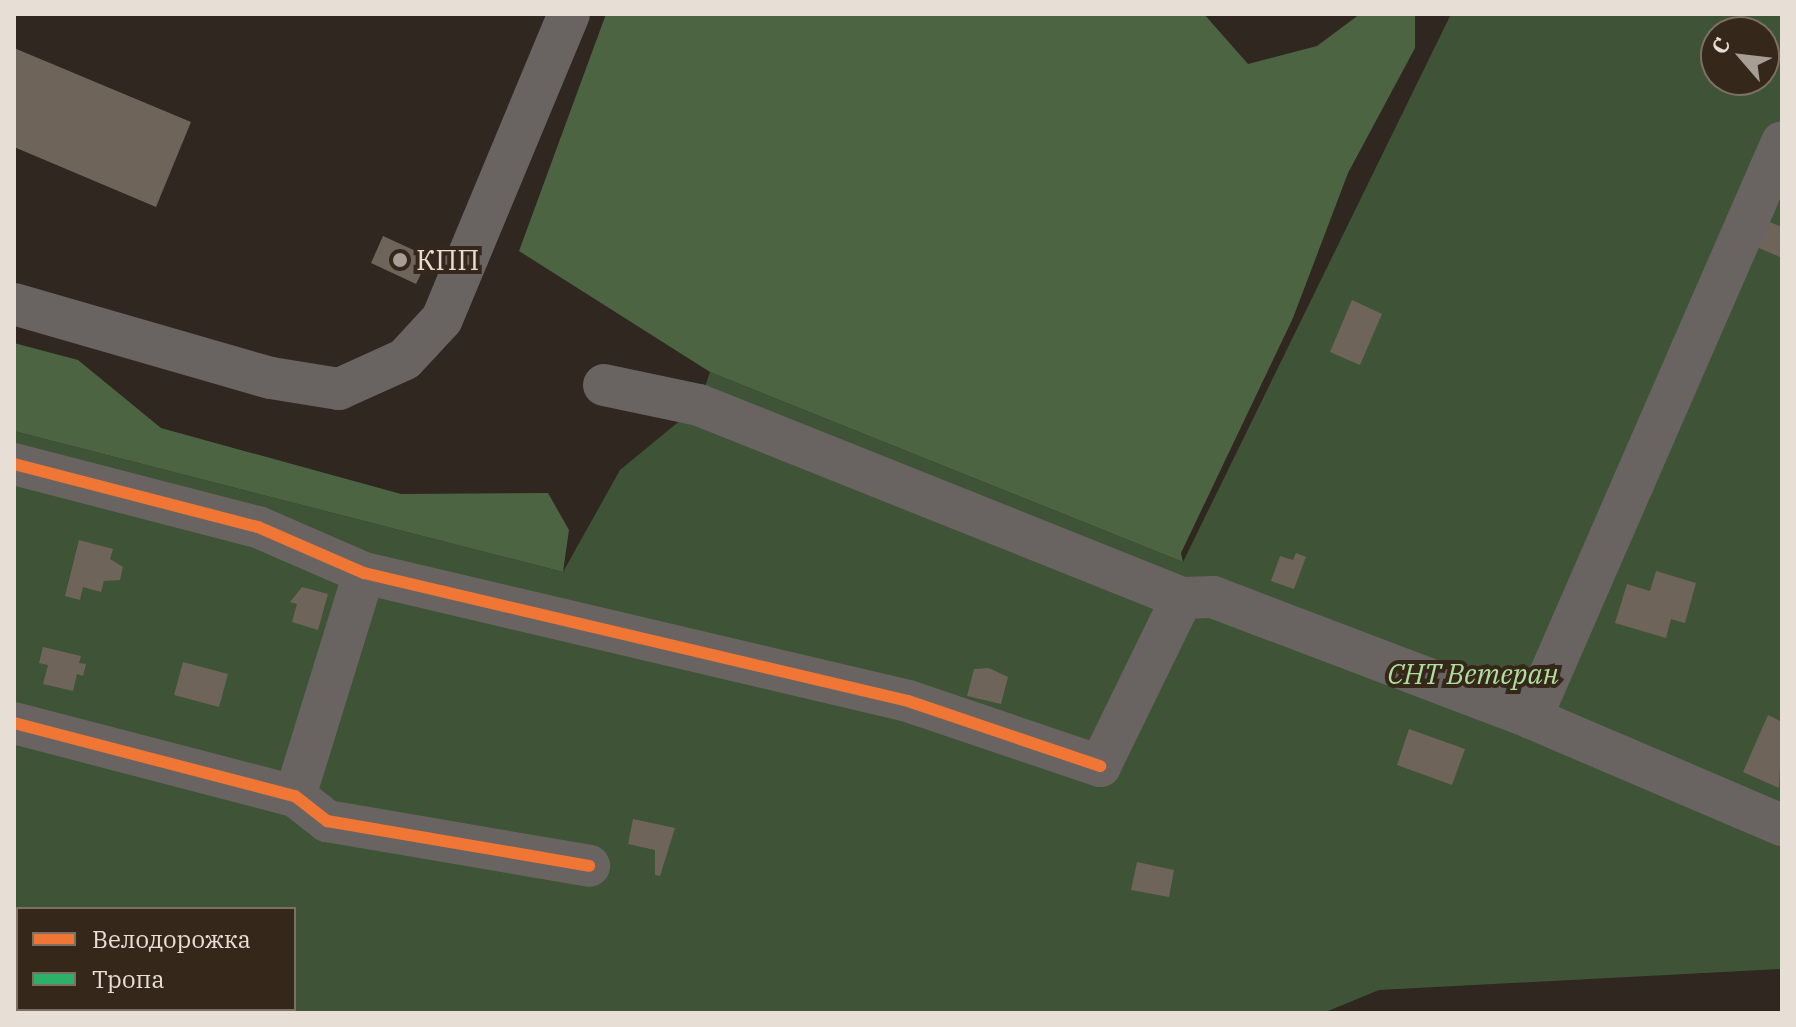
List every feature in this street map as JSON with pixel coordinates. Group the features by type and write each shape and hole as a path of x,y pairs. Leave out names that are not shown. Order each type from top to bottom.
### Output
{"street":[{"path":"14,304 271,378 339,389 405,359 442,319 569,14"},
{"path":"1531,718 1782,142"},
{"path":"604,385 699,405 1182,598 1213,597 1531,718 1782,825"},
{"path":"14,464 258,527 364,573 908,701 1100,766 1182,598"},
{"path":"295,796 364,573"},
{"path":"14,723 295,796 327,821 589,866"}],"green space":[{"path":"606,14 1204,14 1248,64 1317,46 1360,14 1415,14 1415,48 1348,173 1293,318 1181,553 1183,562 710,372 519,251"},
{"name":"СНТ Ветеран","path":"1451,14 1782,14 1782,969 1379,990 1323,1013 14,1013 14,431 563,572 620,470 699,405 710,372 1183,562"},
{"path":"14,343 78,360 161,428 401,494 548,493 569,530 563,572 14,431"}],"building":[{"path":"14,48 191,122 156,207 14,147"},
{"path":"1760,218 1782,227 1782,258 1750,244"},
{"name":"КПП","path":"383,236 429,257 416,284 371,263"},
{"path":"1352,300 1382,314 1360,365 1330,352"},
{"path":"79,540 113,549 110,559 123,567 120,580 104,581 101,592 83,587 80,600 65,596"},
{"path":"1296,553 1306,557 1294,589 1271,581 1280,556 1293,560"},
{"path":"1656,571 1696,583 1685,623 1671,619 1666,638 1615,623 1627,584 1650,591"},
{"path":"302,587 328,594 318,630 292,622 297,604 290,602"},
{"path":"43,647 81,656 79,663 86,664 83,676 77,674 73,691 43,684 48,665 39,663"},
{"path":"183,662 228,674 219,707 174,695"},
{"path":"989,668 1008,677 1001,704 967,696 974,669"},
{"path":"1768,715 1782,722 1779,788 1743,772"},
{"path":"1409,729 1465,749 1452,785 1397,765"},
{"path":"633,819 675,828 660,876 655,875 655,850 628,844"},
{"path":"1137,862 1174,870 1169,897 1131,890"}],"cycle path":[{"path":"14,464 258,527 364,573 908,701 1100,766"},
{"path":"14,723 295,796 327,821 589,866"}],"place":[{"name":"КПП","path":"400,260"}]}
